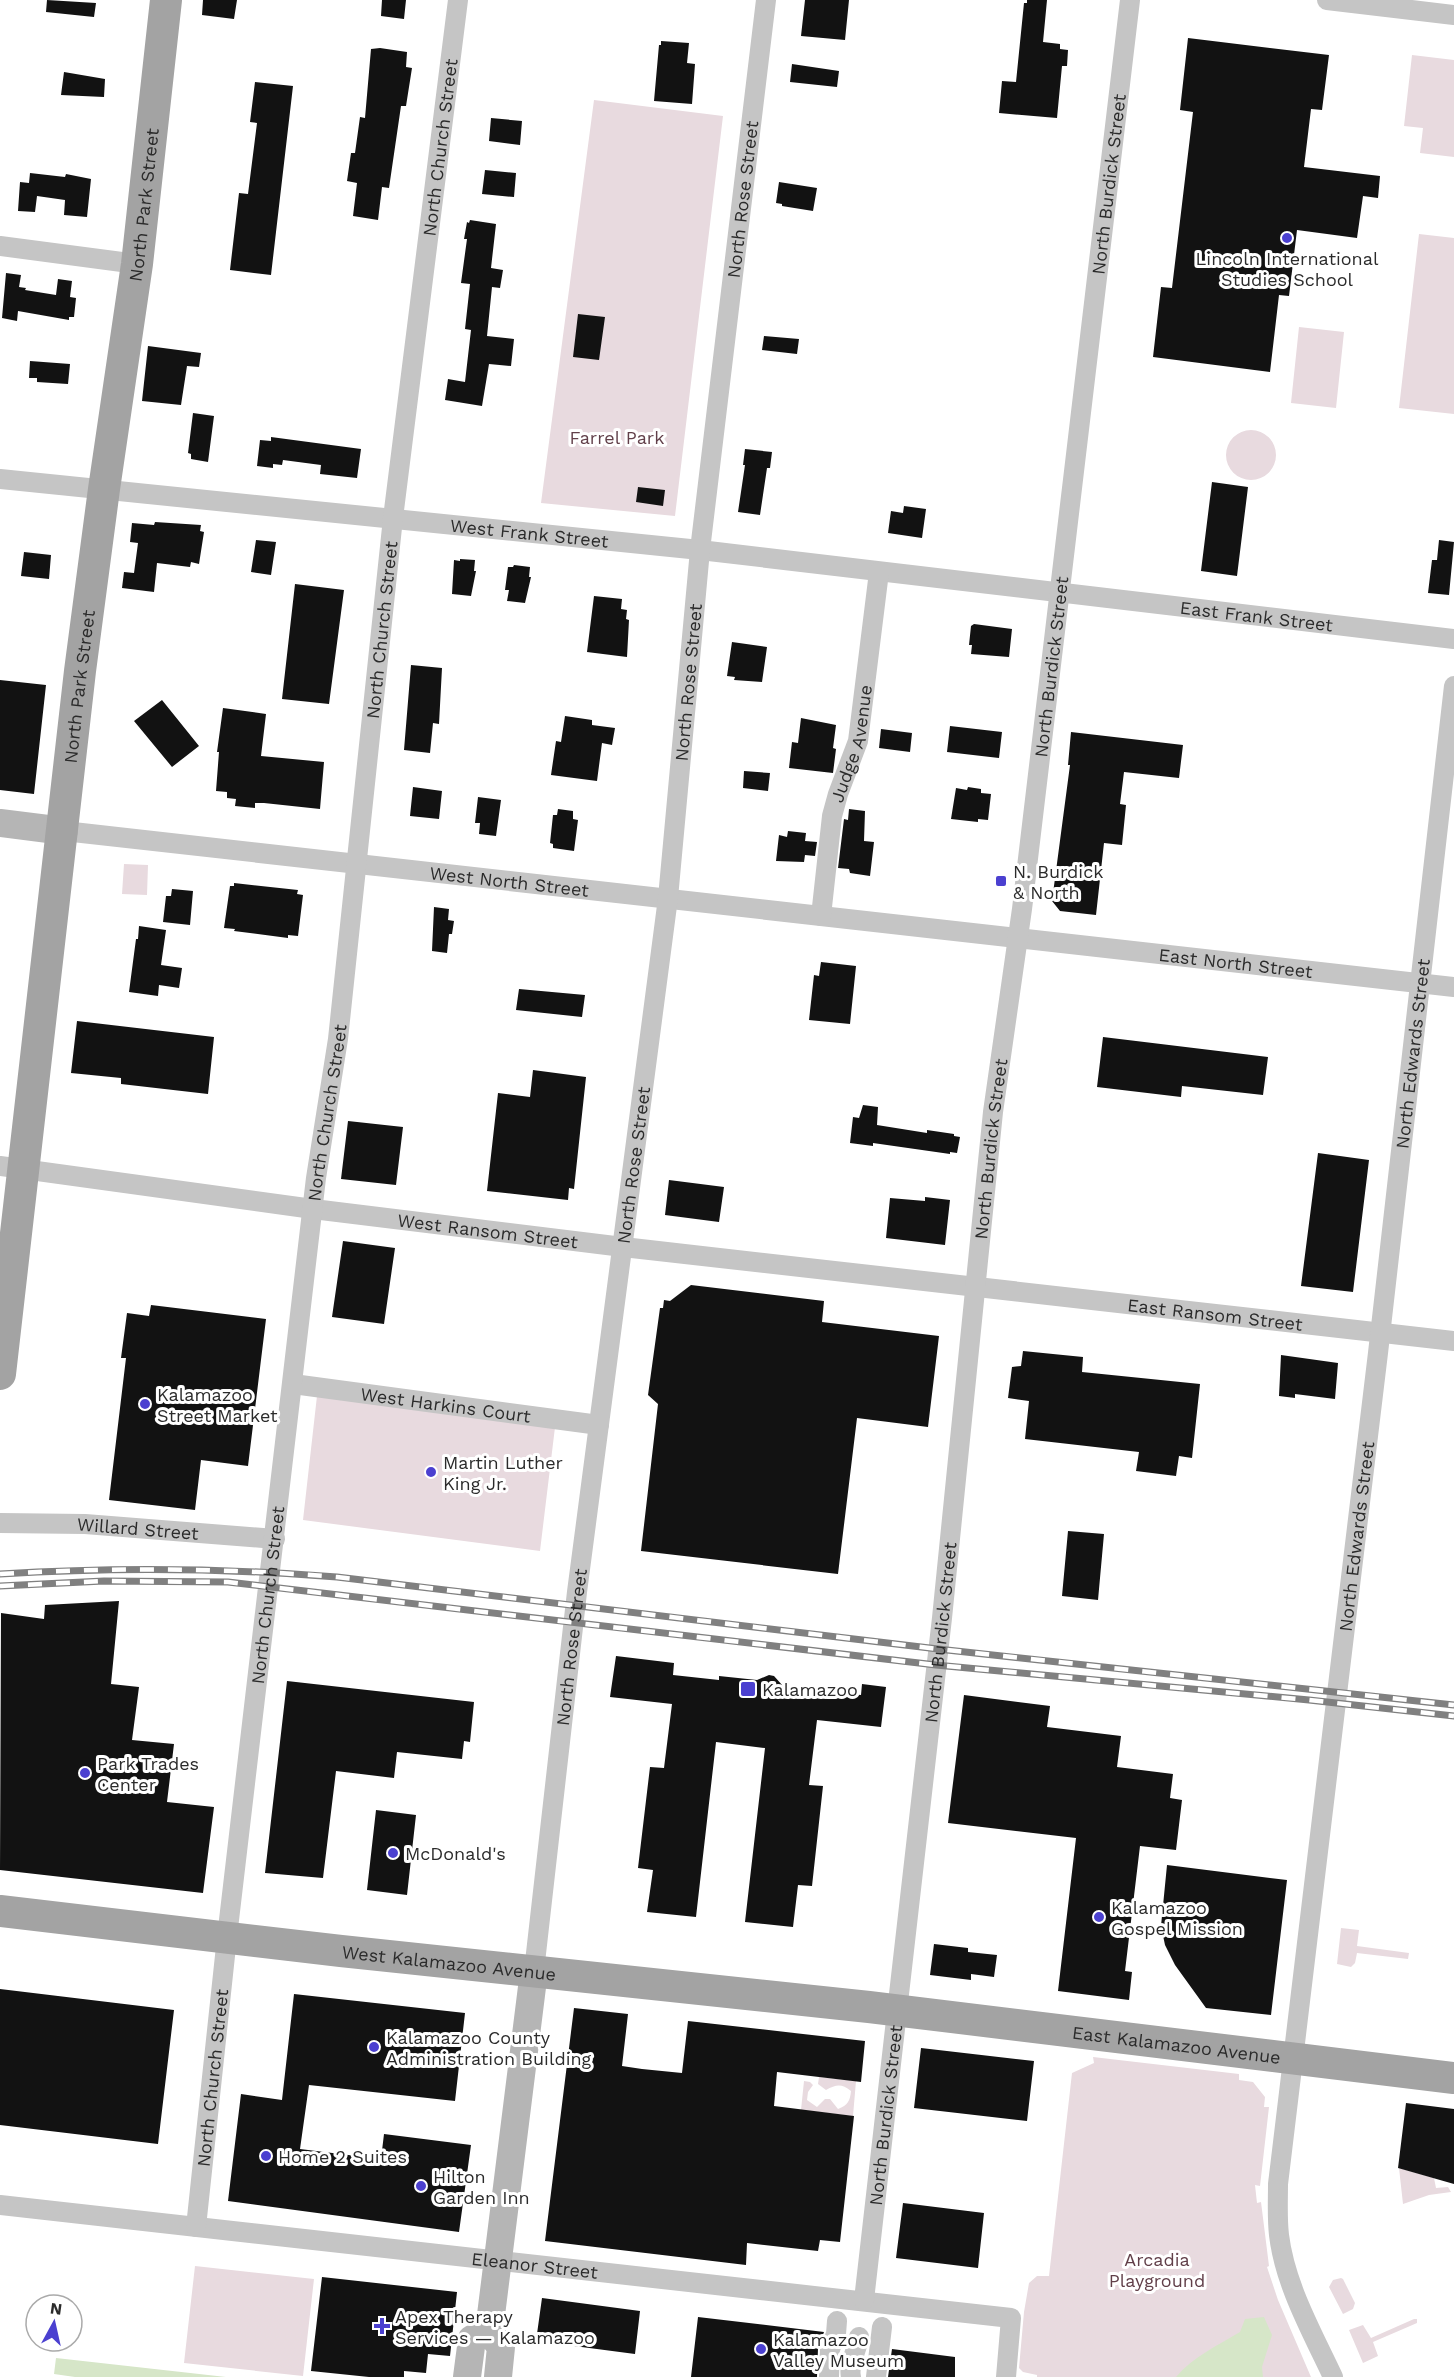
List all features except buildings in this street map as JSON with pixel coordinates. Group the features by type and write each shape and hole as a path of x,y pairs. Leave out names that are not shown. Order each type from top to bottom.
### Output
{"main road":[{"name":"North Park Street","path":"0,1374 11,1168 64,831 104,489 137,264 166,0"},
{"name":"West Kalamazoo Avenue","path":"0,1911 897,2010"},
{"name":"East Kalamazoo Avenue","path":"897,2010 1454,2078"}],"street":[{"name":"North Church Street","path":"196,2227 227,1937 313,1209 338,1039 393,518 458,0"},
{"name":"North Rose Street","path":"489,2331 534,1971 574,1613 668,898 700,550 766,0"},
{"name":"North Burdick Street","path":"864,2301 942,1618 993,1112 1018,938 1130,0"},
{"path":"1328,0 1454,15"},
{"path":"0,246 137,264"},
{"name":"West Frank Street","path":"0,479 700,550 1060,594"},
{"name":"Judge Avenue","path":"820,916 832,816 858,741 879,572"},
{"name":"East Frank Street","path":"1060,594 1454,639"},
{"name":"North Edwards Street","path":"1333,2377 1293,2289 1279,2236 1278,2184 1381,1333 1454,686"},
{"name":"West North Street","path":"0,823 1018,938"},
{"name":"East North Street","path":"1018,938 1454,987"},
{"name":"West Ransom Street","path":"11,1168 313,1209 976,1288"},
{"name":"East Ransom Street","path":"976,1288 1454,1341"},
{"name":"West Harkins Court","path":"293,1384 599,1425"},
{"name":"Willard Street","path":"0,1523 96,1525 275,1539"},
{"name":"Eleanor Street","path":"0,2205 1011,2318 1006,2377"},
{"path":"829,2377 830,2349 836,2334 837,2321"},
{"path":"876,2377 882,2327"},
{"path":"467,2377 472,2339 489,2331 501,2347 498,2377"},
{"path":"853,2374 859,2337"}],"green space":[{"path":"1412,55 1454,60 1454,157 1420,153 1423,128 1404,126"},
{"name":"Farrel Park","path":"594,100 723,116 675,516 541,503"},
{"path":"1419,234 1454,238 1454,414 1399,408"},
{"path":"1299,327 1344,332 1336,408 1291,403"},
{"path":"1251,430 1265,434 1272,441 1276,455 1272,469 1265,476 1251,480 1237,476 1230,469 1226,455 1230,441 1237,434"},
{"path":"124,864 148,865 147,895 122,894"},
{"path":"318,1387 556,1419 540,1551 303,1520"},
{"path":"1341,1928 1359,1930 1357,1946 1409,1953 1408,1959 1357,1953 1355,1963 1351,1967 1337,1964"},
{"name":"Arcadia Playground","path":"1093,2057 1239,2074 1239,2080 1253,2082 1265,2097 1264,2107 1269,2107 1260,2186 1255,2185 1257,2203 1261,2202 1269,2266 1267,2267 1278,2300 1311,2377 1037,2377 1019,2368 1029,2283 1037,2276 1049,2276 1072,2073 1094,2063"},
{"path":"819,2077 856,2081 853,2116 801,2110 804,2081 813,2085 808,2092 807,2100 817,2107 825,2099 830,2099 838,2109 849,2100 851,2091 838,2086 826,2090 818,2084"},
{"path":"1399,2168 1434,2178 1436,2188 1448,2187 1451,2192 1429,2195 1403,2204"},
{"path":"195,2266 314,2279 303,2376 184,2363"},
{"path":"1341,2278 1355,2303 1353,2309 1343,2314 1329,2287 1333,2280"},
{"path":"1417,2319 1417,2323 1373,2342 1378,2356 1363,2363 1349,2330 1363,2325 1371,2338"}],"shaded area":[{"path":"1264,2317 1272,2335 1262,2367 1263,2377 1176,2377 1198,2357 1240,2332 1245,2319"},
{"path":"56,2358 226,2377 75,2377 54,2374"}],"railway":[{"path":"0,1574 85,1570 169,1570 337,1577 938,1649 1454,1705"},
{"path":"0,1586 104,1581 228,1582 936,1665 1454,1716"}],"place":[{"name":"Lincoln International Studies School","path":"1287,238"},
{"name":"N. Burdick & North","path":"1001,881"},
{"name":"Kalamazoo Street Market","path":"145,1404"},
{"name":"Martin Luther King Jr.","path":"431,1472"},
{"name":"Kalamazoo","path":"748,1689"},
{"name":"Park Trades Center","path":"85,1773"},
{"name":"McDonald's","path":"393,1853"},
{"name":"Kalamazoo Gospel Mission","path":"1099,1917"},
{"name":"Kalamazoo County Administration Building","path":"374,2047"},
{"name":"Home 2 Suites","path":"266,2156"},
{"name":"Hilton Garden Inn","path":"421,2186"},
{"name":"Apex Therapy Services — Kalamazoo","path":"382,2326"},
{"name":"Kalamazoo Valley Museum","path":"761,2349"}]}
